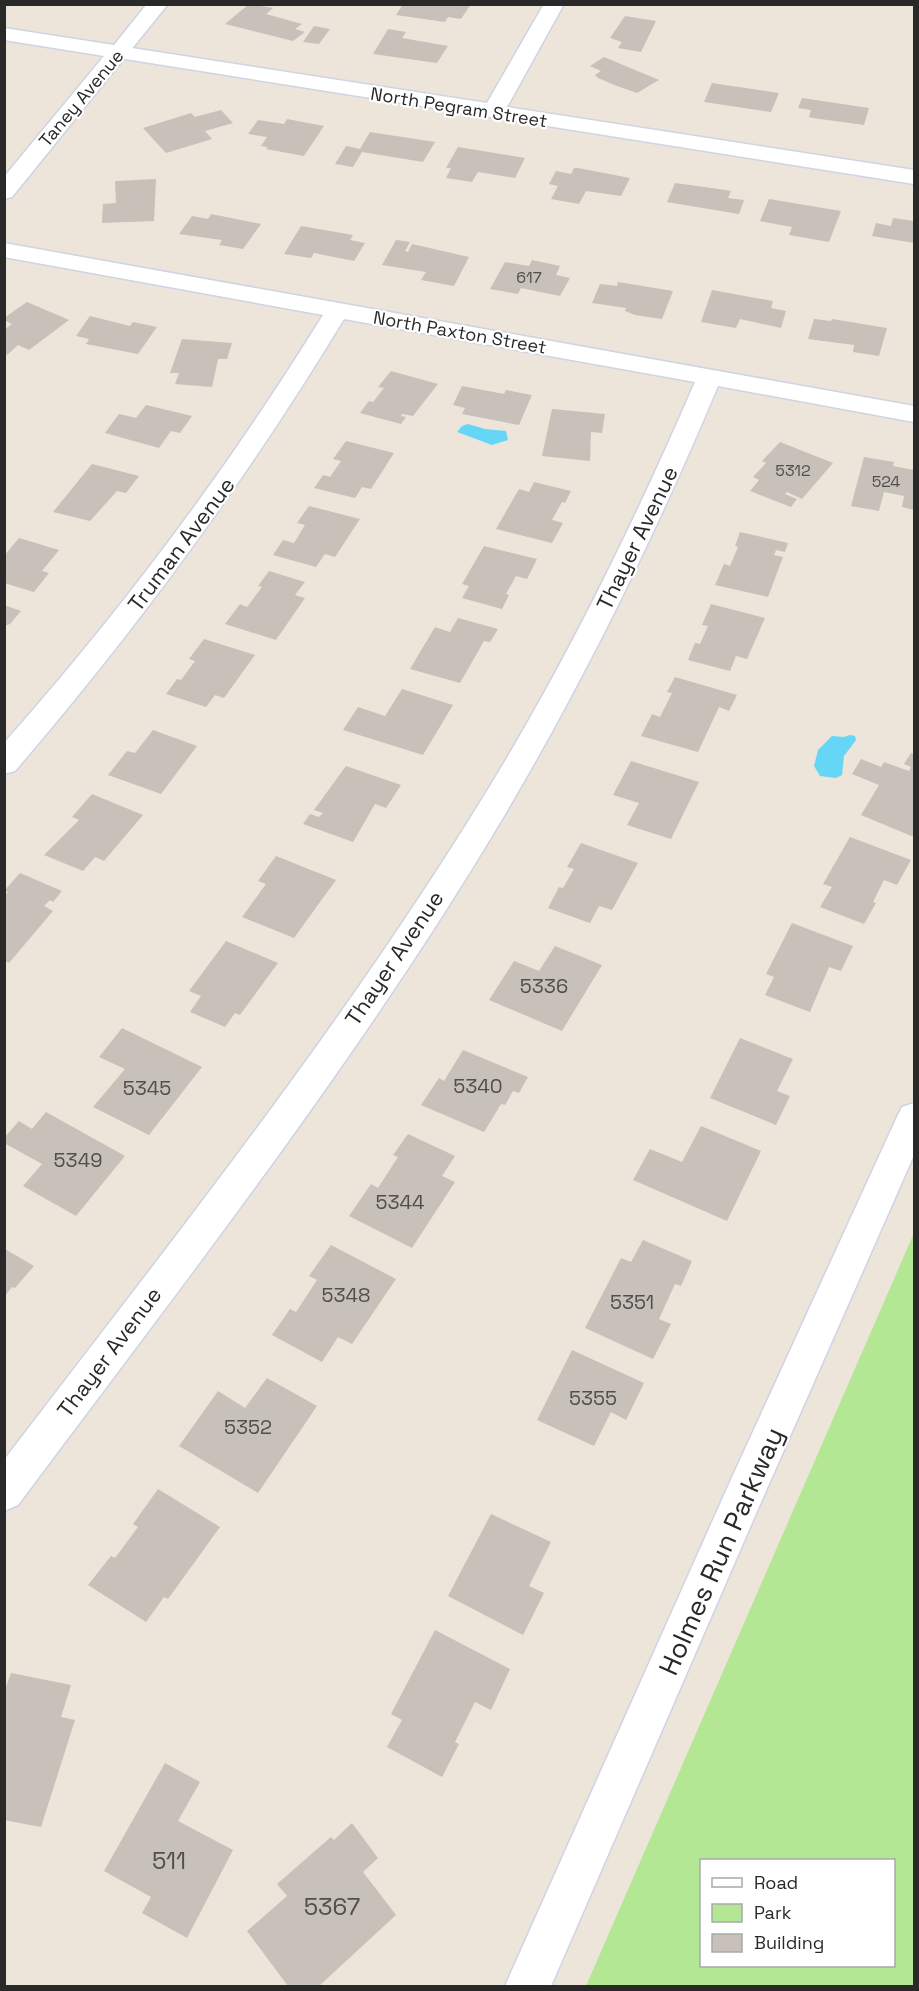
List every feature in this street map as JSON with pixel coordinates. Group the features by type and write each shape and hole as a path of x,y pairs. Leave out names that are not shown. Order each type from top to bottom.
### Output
{"street":[{"name":"Taney Avenue","path":"4,192 158,4"},
{"path":"493,112 554,4"},
{"name":"North Pegram Street","path":"4,34 915,177"},
{"name":"North Paxton Street","path":"4,250 535,345 709,379 915,414"},
{"name":"Truman Avenue","path":"4,763 157,581 235,472 306,363 337,310"},
{"name":"Thayer Avenue","path":"4,1492 297,1100 399,954 491,810 559,691 621,573 668,478 709,379"},
{"name":"Holmes Run Parkway","path":"528,1986 743,1497 915,1117"}],"green space":[{"path":"914,1233 914,1986 586,1986"}],"water":[{"path":"468,424 485,429 506,431 508,440 492,445 457,432 462,426"},
{"path":"832,736 855,736 856,740 844,756 842,775 836,778 820,776 814,766 818,750"}],"building":[{"path":"249,4 273,8 266,14 302,24 295,29 305,32 293,41 225,24"},
{"path":"403,4 471,4 461,19 448,17 445,22 396,15"},
{"path":"625,16 656,21 641,52 618,48 622,42 610,38"},
{"path":"314,26 330,29 319,44 303,42"},
{"path":"388,29 406,32 402,38 448,46 437,63 373,54"},
{"path":"604,57 659,80 637,93 617,86 598,78 595,75 601,71 590,66"},
{"path":"712,83 779,93 771,112 704,102"},
{"path":"802,98 869,108 864,125 813,118 809,117 811,110 798,108"},
{"path":"221,110 233,123 205,131 212,139 166,153 143,128 191,113 195,117"},
{"path":"287,119 324,126 304,156 266,149 268,147 261,146 267,137 248,134 258,120 284,124"},
{"path":"370,132 435,142 423,162 362,152 353,167 335,164 346,146 360,149"},
{"path":"458,147 525,158 515,178 478,172 472,182 446,178 451,168 446,168"},
{"path":"574,168 630,178 621,196 586,191 579,204 551,199 558,186 549,184 556,171 571,174"},
{"path":"156,179 154,221 102,223 103,204 116,203 115,181"},
{"path":"675,183 731,191 728,198 744,200 739,214 667,202"},
{"path":"769,199 841,211 829,242 789,235 792,227 760,221"},
{"path":"211,214 261,224 243,249 219,245 222,240 179,234 192,216 208,219"},
{"path":"893,218 914,221 914,243 872,236 876,223 891,226"},
{"path":"301,226 353,235 350,240 365,243 354,261 314,253 311,258 284,254"},
{"path":"396,240 410,242 405,251 408,252 412,244 469,257 454,286 421,280 426,272 382,265"},
{"path":"532,260 560,266 556,275 570,278 560,296 521,288 518,294 490,289 505,262 529,266"},
{"path":"618,282 673,291 662,319 635,315 625,311 626,308 592,303 600,284 617,286"},
{"path":"712,290 773,301 771,308 786,311 781,328 740,319 736,328 701,322"},
{"path":"27,302 69,320 29,350 18,345 7,355 4,353 4,330 12,324 4,318"},
{"path":"90,316 130,326 133,322 157,327 138,354 86,344 89,339 76,336"},
{"path":"814,319 831,321 832,319 887,328 879,356 853,352 854,345 808,339"},
{"path":"182,339 232,343 227,359 218,359 212,387 175,384 179,373 170,373"},
{"path":"391,371 438,384 413,416 402,414 401,416 406,417 401,424 360,413 369,401 373,402 384,388 378,387"},
{"path":"462,386 504,394 506,390 532,395 519,425 462,414 465,408 453,405"},
{"path":"146,405 192,416 180,433 171,431 159,448 105,433 119,414 136,418"},
{"path":"552,409 605,414 602,433 591,432 590,461 542,456"},
{"path":"346,441 394,453 371,489 362,487 355,498 314,488 323,475 330,477 341,461 333,459"},
{"path":"780,442 833,463 802,499 787,492 785,494 797,499 791,507 750,491 759,480 753,477 766,463 762,461"},
{"path":"864,457 894,462 893,466 914,470 914,510 902,507 904,496 884,492 879,511 851,506"},
{"path":"92,464 139,476 126,493 117,491 90,521 53,512"},
{"path":"534,482 571,491 552,520 563,523 552,543 496,529 519,489 529,492"},
{"path":"309,506 360,519 335,557 325,554 316,567 273,555 283,540 294,543 305,525 297,523"},
{"path":"740,532 788,543 785,552 776,550 774,555 783,557 768,597 715,585 724,564 730,566 738,547 735,546"},
{"path":"19,538 59,550 42,571 49,573 34,592 4,583 4,556"},
{"path":"484,546 537,559 527,579 516,576 506,594 509,595 502,609 462,598 469,586 462,584"},
{"path":"269,571 305,582 295,595 305,598 276,640 225,624 240,604 247,607 262,587 258,586"},
{"path":"711,604 765,618 747,659 736,656 730,671 688,660 695,643 700,644 708,626 702,625"},
{"path":"4,605 21,611 10,624 4,626"},
{"path":"458,618 498,629 490,642 484,641 460,683 410,669 435,627 450,632"},
{"path":"204,639 255,655 224,698 215,695 206,707 166,694 177,679 181,680 195,661 189,659"},
{"path":"675,677 737,695 729,711 719,707 698,752 641,736 652,714 660,717 672,693 667,692"},
{"path":"402,689 453,705 423,755 343,730 358,707 385,716"},
{"path":"153,730 197,746 161,794 108,775 127,751 135,753"},
{"path":"911,753 914,754 914,837 861,815 879,785 852,774 861,759 881,767 884,762 909,771 911,767 904,764"},
{"path":"631,761 699,782 671,839 627,825 639,803 613,795"},
{"path":"346,766 401,785 386,808 375,804 353,842 303,824 310,814 319,817 323,813 314,810"},
{"path":"92,794 143,815 104,861 95,857 83,871 44,855 79,820 72,817"},
{"path":"850,837 911,860 897,885 884,880 873,902 876,903 864,924 820,907 832,887 823,884"},
{"path":"581,843 638,863 612,910 599,906 590,923 548,908 559,887 563,888 574,869 567,867"},
{"path":"276,856 336,880 294,938 242,917 266,884 258,881"},
{"path":"20,873 62,891 53,902 50,900 44,906 53,911 9,963 4,961 4,896 8,892 4,891"},
{"path":"792,923 853,946 841,971 829,967 810,1012 765,995 774,977 766,974"},
{"path":"226,941 278,963 240,1015 235,1013 225,1027 190,1012 201,996 189,991"},
{"path":"555,946 602,965 562,1031 489,1000 514,961 539,971"},
{"path":"122,1028 202,1067 149,1135 93,1107 125,1069 99,1057"},
{"path":"740,1038 793,1059 777,1091 790,1096 776,1125 710,1098"},
{"path":"463,1050 528,1077 519,1093 513,1091 505,1105 501,1104 484,1132 421,1105 439,1078 444,1081"},
{"path":"46,1112 125,1156 76,1216 23,1186 42,1164 4,1143 4,1138 19,1121 32,1129"},
{"path":"701,1126 761,1151 727,1221 633,1180 650,1149 682,1162"},
{"path":"408,1134 455,1156 442,1176 455,1182 412,1248 349,1216 371,1184 378,1188 398,1157 393,1155"},
{"path":"643,1240 692,1261 681,1286 675,1284 659,1319 671,1324 653,1359 585,1328 621,1258 631,1262"},
{"path":"331,1245 396,1279 352,1344 338,1337 322,1362 272,1335 290,1309 296,1312 317,1280 309,1276"},
{"path":"5,1249 34,1266 5,1296"},
{"path":"572,1350 644,1383 626,1420 611,1412 594,1446 537,1420"},
{"path":"267,1378 317,1406 258,1493 179,1446 218,1391 245,1408"},
{"path":"158,1489 220,1527 168,1599 164,1597 146,1622 88,1585 111,1556 115,1558 138,1527 133,1524"},
{"path":"491,1514 551,1542 529,1586 544,1593 523,1635 448,1596"},
{"path":"435,1630 510,1669 491,1710 475,1702 455,1742 459,1744 442,1777 387,1747 402,1720 391,1714"},
{"path":"11,1673 71,1685 61,1717 75,1720 41,1827 4,1820 4,1692"},
{"path":"165,1763 200,1782 178,1821 233,1850 187,1938 142,1913 151,1897 104,1871"},
{"path":"352,1823 378,1858 363,1872 396,1915 319,1986 288,1986 247,1931 287,1896 277,1884 331,1837 334,1840"}]}
